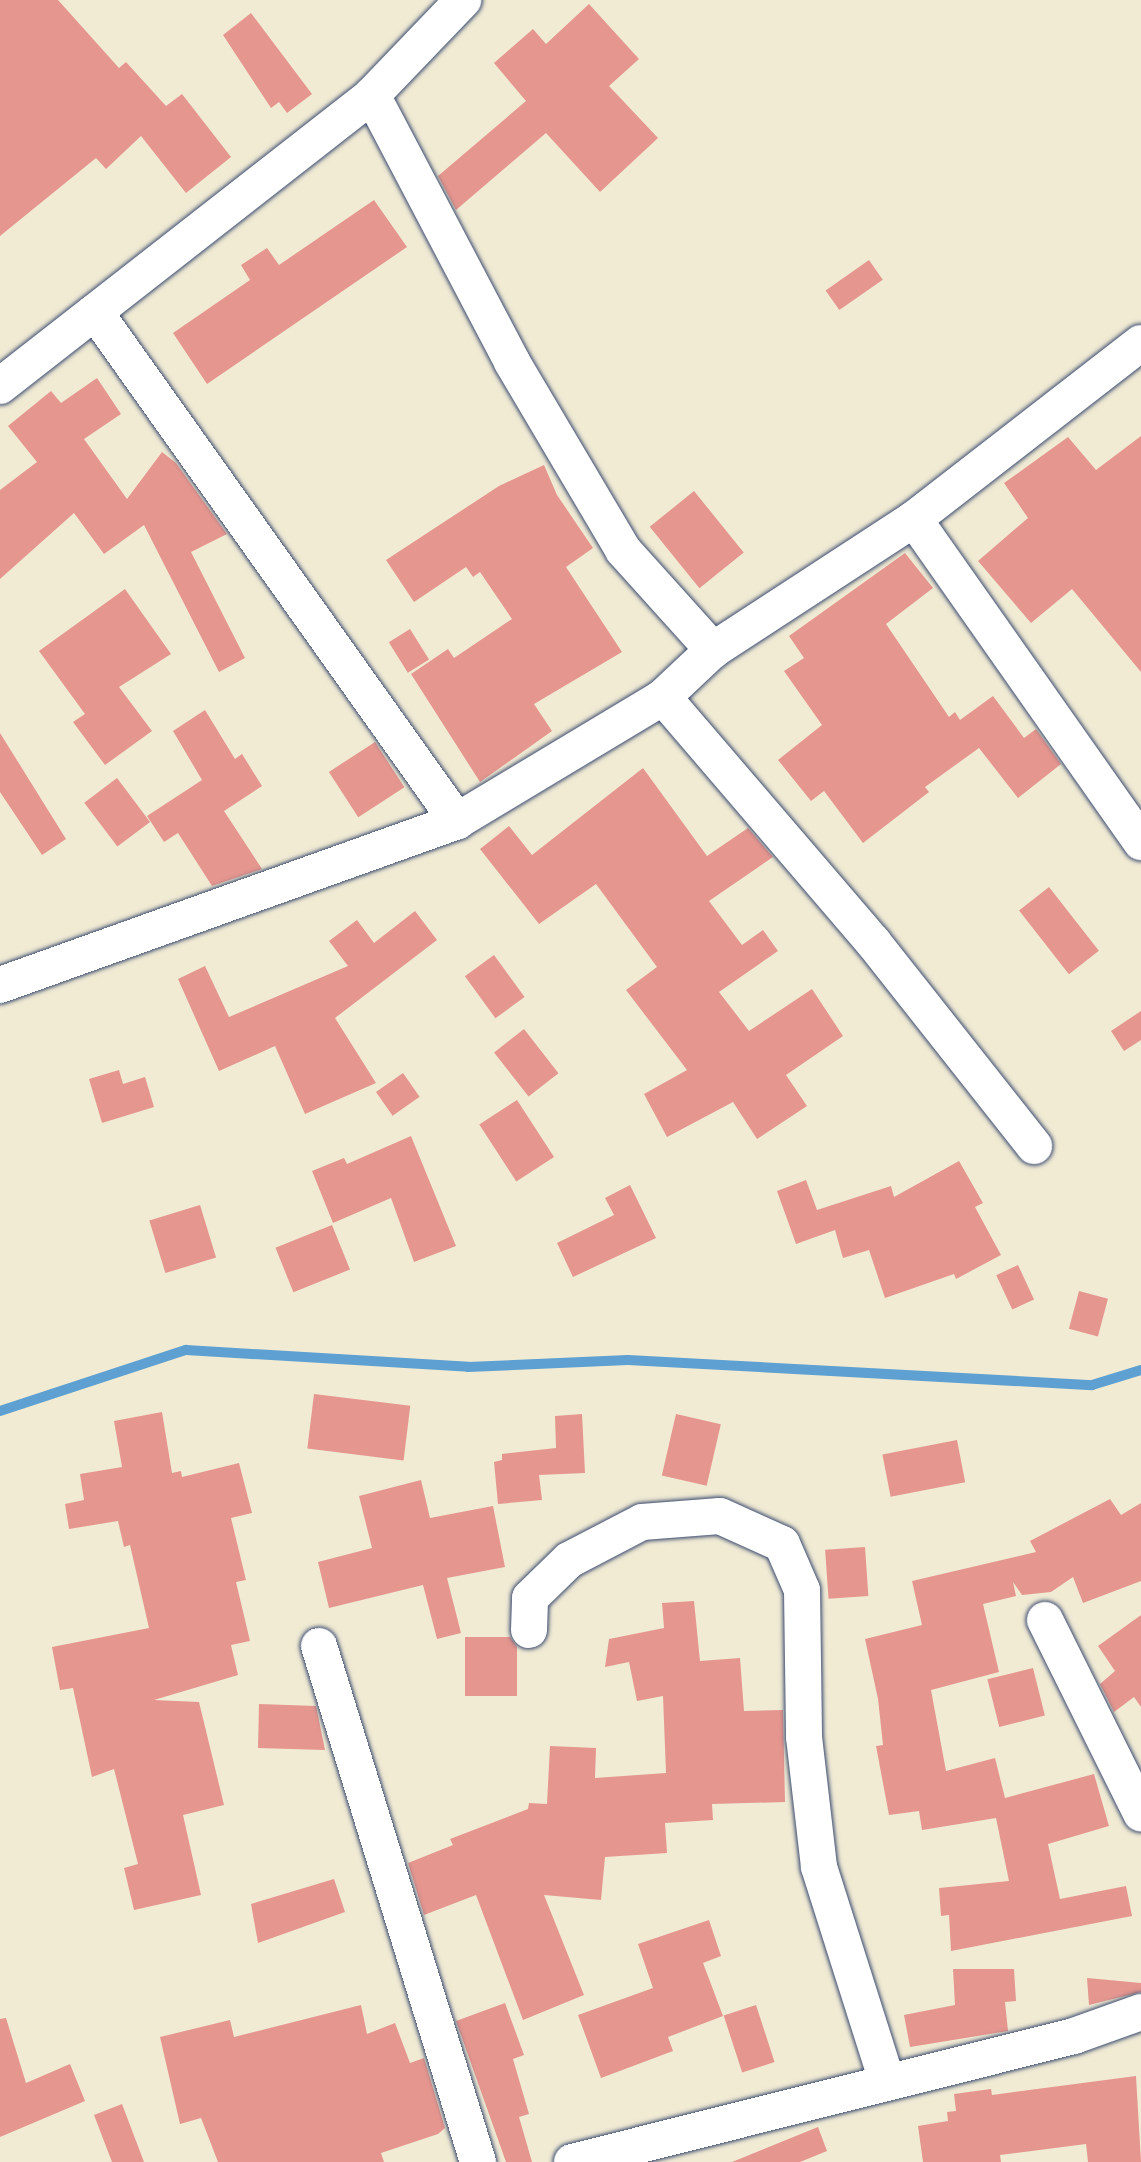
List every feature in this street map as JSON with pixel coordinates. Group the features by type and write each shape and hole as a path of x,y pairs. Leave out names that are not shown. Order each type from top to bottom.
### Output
{"street":[{"path":"0,386 372,95 463,0"},
{"path":"372,95 512,362 623,550 713,650"},
{"path":"95,312 457,821"},
{"path":"0,985 457,821 663,697 713,650 914,519 1141,343"},
{"path":"914,519 1141,842"},
{"path":"663,697 873,942 1034,1146"},
{"path":"529,1630 530,1598 569,1560 642,1522 720,1516 782,1544 802,1590 804,1737 819,1867 887,2082"},
{"path":"1045,1620 1141,1813"},
{"path":"319,1646 478,2162"},
{"path":"572,2162 625,2157 887,2082 1074,2036 1141,2012"}],"building":[{"path":"0,0 58,0 119,68 126,62 166,106 182,94 231,157 186,193 141,136 106,169 96,158 0,236"},
{"path":"589,4 639,59 609,86 658,138 600,192 546,133 456,210 438,176 526,101 494,63 533,29 546,44"},
{"path":"251,13 312,94 287,113 279,102 271,108 223,35"},
{"path":"374,200 407,247 207,384 173,333 250,280 241,265 267,248 279,265"},
{"path":"869,260 883,280 839,310 826,290"},
{"path":"97,378 121,414 84,439 127,499 162,452 176,463 227,534 191,552 245,658 219,672 144,525 104,554 74,513 0,579 0,490 37,462 8,426 51,391 61,403"},
{"path":"1141,436 1141,672 1072,589 1031,623 978,561 1028,518 1004,483 1068,437 1096,470"},
{"path":"544,465 557,495 593,548 566,567 622,652 534,704 552,731 480,782 411,674 448,649 454,658 512,619 480,572 473,577 466,567 414,602 386,560 499,486"},
{"path":"694,491 744,552 699,588 650,527"},
{"path":"905,553 933,588 886,624 949,717 955,712 960,720 993,696 1024,738 1036,729 1061,764 1018,798 979,748 925,787 929,792 863,843 824,791 811,801 778,760 822,725 784,671 804,658 789,636"},
{"path":"125,589 171,654 119,687 152,731 105,765 73,722 85,714 39,651"},
{"path":"410,629 429,660 408,673 389,642"},
{"path":"205,710 235,759 242,754 262,786 224,811 262,869 212,886 178,833 164,842 147,816 202,780 173,731"},
{"path":"0,733 66,839 42,855 0,792"},
{"path":"375,742 404,787 358,817 329,772"},
{"path":"643,768 707,856 748,828 773,857 709,901 742,945 763,930 778,951 719,992 749,1031 812,989 843,1036 786,1075 807,1106 757,1139 733,1102 667,1137 644,1094 687,1070 626,990 657,967 596,884 539,924 480,849 509,826 532,855"},
{"path":"117,778 150,822 117,847 84,803"},
{"path":"1049,887 1099,951 1069,974 1019,910"},
{"path":"415,911 437,940 335,1018 376,1083 305,1114 275,1046 219,1071 178,979 205,966 229,1017 348,966 329,941 357,920 374,943"},
{"path":"494,955 525,997 495,1018 465,976"},
{"path":"1141,1011 1141,1040 1124,1051 1111,1031"},
{"path":"524,1029 558,1073 529,1097 494,1052"},
{"path":"119,1070 123,1084 145,1077 154,1107 102,1123 89,1079"},
{"path":"403,1073 420,1097 393,1116 376,1092"},
{"path":"517,1100 554,1157 516,1182 479,1125"},
{"path":"411,1136 456,1246 414,1262 391,1198 333,1223 312,1171 344,1158 347,1164"},
{"path":"959,1161 983,1203 975,1207 1001,1255 956,1279 954,1274 885,1298 869,1250 843,1258 835,1230 796,1244 777,1191 806,1180 817,1210 891,1186 894,1197"},
{"path":"630,1185 656,1238 573,1277 557,1243 614,1215 605,1198"},
{"path":"200,1205 216,1258 165,1273 149,1220"},
{"path":"332,1225 350,1270 293,1292 275,1248"},
{"path":"1018,1265 1034,1299 1012,1310 996,1275"},
{"path":"1079,1291 1108,1299 1098,1336 1069,1329"},
{"path":"314,1394 410,1406 404,1460 307,1449"},
{"path":"162,1412 172,1473 181,1471 182,1477 239,1463 252,1513 231,1518 246,1580 236,1582 250,1641 231,1645 238,1675 154,1700 199,1702 224,1805 183,1815 201,1895 134,1910 124,1868 138,1864 114,1769 92,1777 73,1688 60,1690 52,1647 149,1628 130,1545 124,1547 118,1521 69,1529 65,1504 84,1500 80,1474 122,1467 114,1421"},
{"path":"582,1414 585,1473 539,1475 542,1500 498,1504 494,1462 502,1460 502,1454 556,1448 555,1416"},
{"path":"676,1414 721,1424 707,1486 662,1475"},
{"path":"957,1440 965,1482 891,1497 882,1455"},
{"path":"421,1480 430,1518 493,1506 505,1567 447,1578 461,1633 437,1639 423,1585 329,1608 318,1562 372,1548 359,1496"},
{"path":"1110,1499 1121,1515 1141,1503 1141,1581 1083,1603 1073,1577 1051,1592 1022,1595 1013,1582 1016,1596 983,1604 999,1672 931,1690 946,1771 995,1758 1005,1798 1094,1774 1109,1826 1048,1844 1060,1899 1126,1886 1132,1916 951,1951 949,1915 941,1916 939,1888 1009,1881 996,1818 922,1830 919,1811 889,1815 876,1746 883,1745 878,1699 865,1639 922,1625 912,1581 1036,1552 1030,1541"},
{"path":"865,1547 868,1596 829,1599 825,1550"},
{"path":"694,1601 700,1661 740,1658 744,1711 783,1710 785,1802 712,1804 713,1820 665,1823 667,1853 605,1857 601,1900 544,1895 584,1995 523,2020 476,1895 424,1915 408,1863 453,1845 450,1839 528,1809 529,1803 547,1804 550,1746 596,1748 595,1778 666,1773 663,1696 637,1701 629,1662 605,1667 609,1639 664,1628 662,1603"},
{"path":"1141,1615 1141,1707 1134,1697 1114,1712 1100,1684 1115,1671 1098,1646"},
{"path":"465,1637 510,1637 517,1647 517,1696 465,1696"},
{"path":"1033,1668 1045,1716 999,1727 987,1679"},
{"path":"259,1704 316,1706 325,1750 258,1748"},
{"path":"334,1879 345,1912 258,1943 251,1904"},
{"path":"709,1920 721,1956 703,1963 723,2016 668,2037 673,2051 601,2078 578,2015 653,1988 638,1944"},
{"path":"953,1969 1014,1969 1016,2001 1005,2002 1008,2031 910,2047 904,2015 955,2005"},
{"path":"1087,1978 1141,1983 1141,1992 1089,2005"},
{"path":"505,2003 524,2055 513,2059 529,2114 519,2117 532,2162 506,2162 456,2021"},
{"path":"361,2005 367,2034 395,2023 410,2063 424,2058 445,2128 438,2134 381,2153 384,2162 218,2162 201,2118 180,2124 160,2037 230,2020 234,2037"},
{"path":"756,2005 775,2062 742,2073 724,2016"},
{"path":"6,2018 26,2083 70,2064 85,2101 0,2137 0,2019"},
{"path":"1136,2076 1141,2162 1088,2162 1086,2144 1000,2155 1001,2162 923,2162 918,2126 948,2121 947,2112 956,2111 954,2094 991,2089 992,2095"},
{"path":"122,2104 144,2162 112,2162 94,2115"},
{"path":"818,2127 827,2151 800,2162 732,2162"}],"waterway":[{"path":"0,1411 186,1350 468,1367 628,1360 1092,1385 1141,1370"}]}
